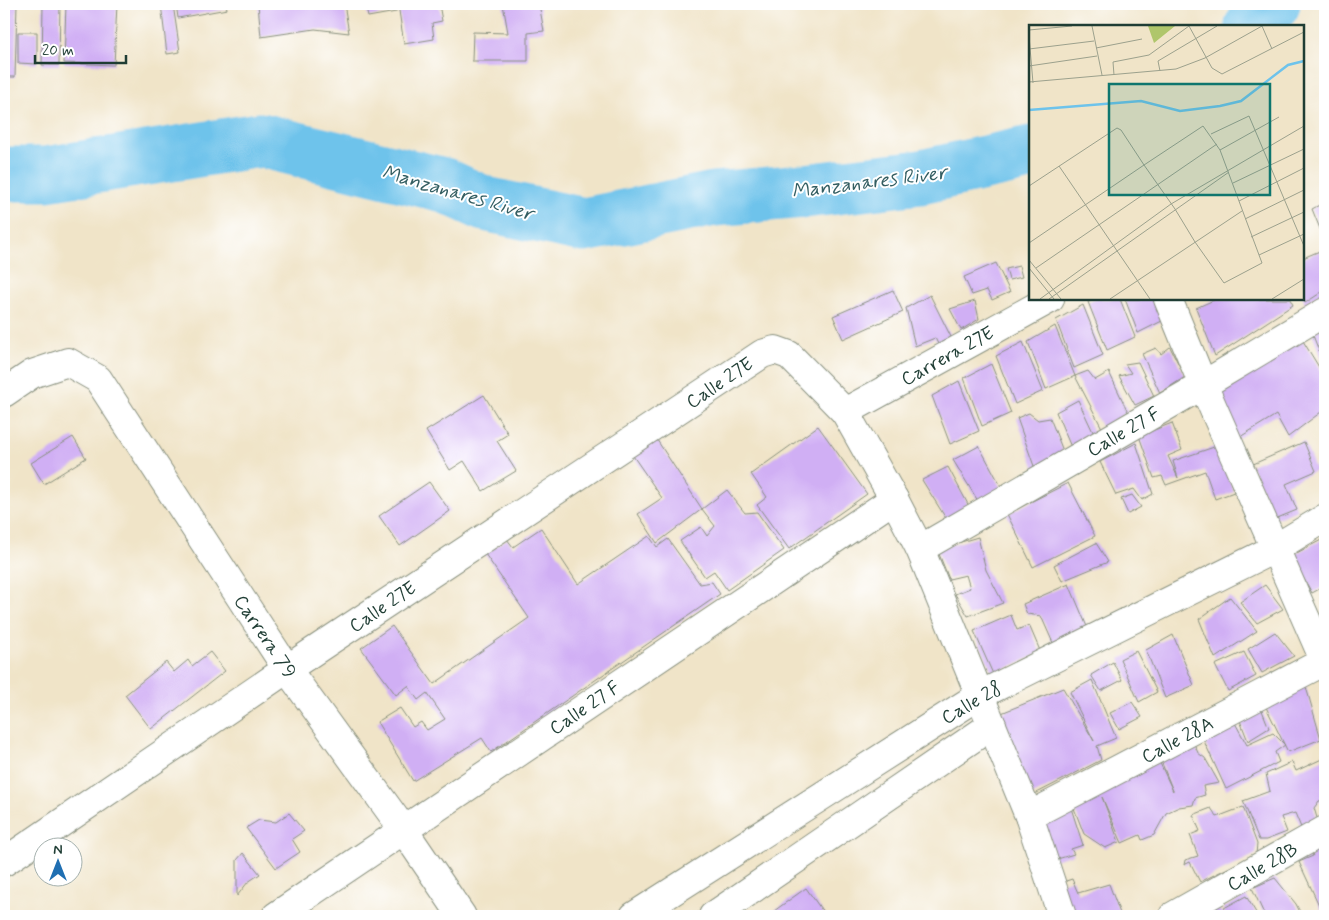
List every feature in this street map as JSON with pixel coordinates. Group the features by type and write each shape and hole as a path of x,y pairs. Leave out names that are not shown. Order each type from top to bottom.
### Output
{"street":[{"name":"Carrera 27E","path":"844,412 1048,300"},
{"path":"1168,300 1202,385 1325,662"},
{"name":"Calle 27 F","path":"920,549 1325,312"},
{"name":"Calle 27E","path":"4,862 287,669 762,354 775,350 789,355 844,412"},
{"name":"Carrera 79","path":"4,393 32,374 68,362 98,379 287,669 404,829 462,916"},
{"path":"844,412 894,499 920,549 1029,816 1062,916"},
{"name":"Calle 27 F","path":"276,916 894,499"},
{"name":"Calle 28","path":"634,916 980,695 1274,549 1325,518"},
{"name":"Calle 28A","path":"1029,816 1325,662"},
{"name":"Calle 28","path":"713,916 992,725"},
{"name":"Calle 28B","path":"1174,916 1325,830"}],"building":[{"path":"4,4 17,4 15,77 4,77"},
{"path":"43,4 60,4 59,65 42,65"},
{"path":"66,4 117,4 114,65 64,63"},
{"path":"161,4 173,4 180,52 167,54"},
{"path":"176,4 226,4 227,9 178,18"},
{"path":"258,4 344,4 349,33 315,29 261,37"},
{"path":"365,4 394,4 396,12 368,17"},
{"path":"398,4 439,4 442,21 432,23 434,39 404,44"},
{"path":"503,4 539,4 544,31 528,33 528,61 472,61 473,32 508,33"},
{"path":"18,32 37,32 37,64 18,63"},
{"path":"1325,202 1325,241 1312,209"},
{"path":"1322,250 1325,260 1325,290 1305,303 1304,300 1304,258"},
{"path":"996,263 1010,292 992,300 987,290 972,295 964,277"},
{"path":"1019,266 1022,277 1009,280 1006,269"},
{"path":"893,290 903,312 843,339 833,316"},
{"path":"930,295 951,337 938,344 935,338 915,346 906,308"},
{"path":"1092,300 1120,300 1135,337 1107,350 1088,302"},
{"path":"1125,300 1153,300 1162,321 1138,333"},
{"path":"1214,300 1290,300 1293,305 1215,356 1196,308"},
{"path":"975,301 979,319 961,330 950,309"},
{"path":"1083,305 1103,355 1074,368 1056,320"},
{"path":"1325,325 1325,366 1312,333"},
{"path":"1055,326 1075,376 1046,389 1028,342"},
{"path":"1300,336 1325,377 1325,409 1288,437 1276,415 1235,440 1212,386"},
{"path":"1023,342 1043,391 1015,404 996,356"},
{"path":"1170,347 1185,377 1160,393 1142,354 1156,348 1161,354"},
{"path":"1138,362 1154,396 1135,405 1119,376 1131,373 1125,364"},
{"path":"991,364 1011,413 982,426 964,378"},
{"path":"1088,371 1095,380 1109,372 1128,412 1102,428 1075,376"},
{"path":"959,381 979,431 950,444 932,396"},
{"path":"484,395 508,434 497,441 516,471 483,491 464,461 450,470 426,431"},
{"path":"1078,400 1094,434 1071,447 1056,412"},
{"path":"1029,413 1038,420 1050,418 1063,451 1035,469 1017,418"},
{"path":"1172,423 1182,450 1168,456 1178,478 1173,461 1217,446 1234,492 1215,499 1205,471 1166,485 1162,476 1154,478 1139,436"},
{"path":"818,426 867,494 789,549 757,505 767,497 751,474"},
{"path":"73,437 86,458 44,484 31,463"},
{"path":"655,437 702,509 657,543 638,514 662,498 631,453"},
{"path":"1304,442 1316,471 1286,484 1297,510 1275,519 1251,465"},
{"path":"1136,443 1153,494 1142,500 1134,489 1116,495 1100,462"},
{"path":"979,446 1002,488 978,501 953,460"},
{"path":"948,467 970,508 947,520 922,480"},
{"path":"429,482 450,511 400,546 379,516"},
{"path":"1068,483 1095,536 1033,567 1007,514"},
{"path":"727,490 745,513 757,512 784,550 727,590 714,571 705,577 680,541 701,527 707,536 715,526 702,509"},
{"path":"1132,495 1141,507 1128,514 1121,499"},
{"path":"541,528 578,584 649,536 657,547 668,539 700,584 712,582 720,594 491,752 482,738 413,781 377,722 400,708 413,727 421,722 427,730 445,719 427,693 418,700 408,686 396,695 361,648 392,626 434,684 529,618 485,554 507,539 513,547"},
{"path":"978,537 986,570 1003,603 968,616 955,594 970,588 966,575 949,579 937,549"},
{"path":"1325,538 1325,586 1312,593 1291,556"},
{"path":"1096,543 1108,562 1062,581 1054,565"},
{"path":"1069,584 1088,629 1053,643 1041,616 1027,614 1023,604"},
{"path":"1265,585 1283,609 1257,623 1240,602"},
{"path":"1230,597 1257,631 1215,658 1199,619"},
{"path":"1011,615 1017,630 1029,625 1041,653 993,674 974,631"},
{"path":"1275,632 1294,656 1262,673 1248,649"},
{"path":"1173,635 1194,685 1165,698 1146,650"},
{"path":"1136,651 1157,692 1139,702 1120,659"},
{"path":"210,652 225,671 151,729 125,695 166,662 174,672 188,660 192,666"},
{"path":"1244,652 1256,676 1228,691 1215,665"},
{"path":"1113,662 1122,680 1101,691 1091,675"},
{"path":"1092,680 1116,738 1097,746 1101,760 1031,796 999,714 1063,688 1094,741 1070,692"},
{"path":"1304,680 1321,739 1288,752 1263,701"},
{"path":"1132,702 1142,717 1119,729 1110,713"},
{"path":"1261,708 1269,728 1248,741 1239,718"},
{"path":"1235,723 1247,745 1273,733 1285,745 1275,752 1279,762 1226,789 1204,741"},
{"path":"1193,741 1198,753 1205,758 1219,783 1203,786 1205,795 1195,798 1193,805 1179,807 1166,813 1154,835 1142,840 1140,835 1122,843 1102,797 1119,842 1105,848 1084,834 1072,803 1159,761 1173,791 1161,761"},
{"path":"1324,758 1325,800 1319,801 1314,808 1318,821 1302,830 1295,813 1281,817 1287,832 1266,840 1259,840 1243,801 1270,791 1266,774 1292,762 1296,771"},
{"path":"1070,805 1083,845 1071,849 1074,854 1054,860 1039,815"},
{"path":"1243,807 1257,844 1256,854 1200,882 1190,862 1184,865 1185,860 1198,856 1190,835 1200,831 1193,815 1211,808 1217,817"},
{"path":"289,813 304,831 292,839 300,852 276,868 246,828 259,820 276,822"},
{"path":"1325,843 1324,916 1299,862 1313,856 1310,850"},
{"path":"243,853 260,874 248,882 237,896 237,860"},
{"path":"1275,878 1296,904 1302,916 1265,916 1252,888"},
{"path":"1072,879 1078,893 1109,884 1121,916 1069,916 1060,883"},
{"path":"806,888 826,916 767,916"},
{"path":"1246,896 1258,916 1208,916 1208,914 1218,909 1222,913 1225,912 1224,908"}],"waterway":[{"name":"Manzanares River","path":"1253,25 1273,4"},
{"name":"Manzanares River","path":"4,174 46,174 260,140 444,185 485,204 584,225 714,199 804,191 921,177 1029,153"}]}
